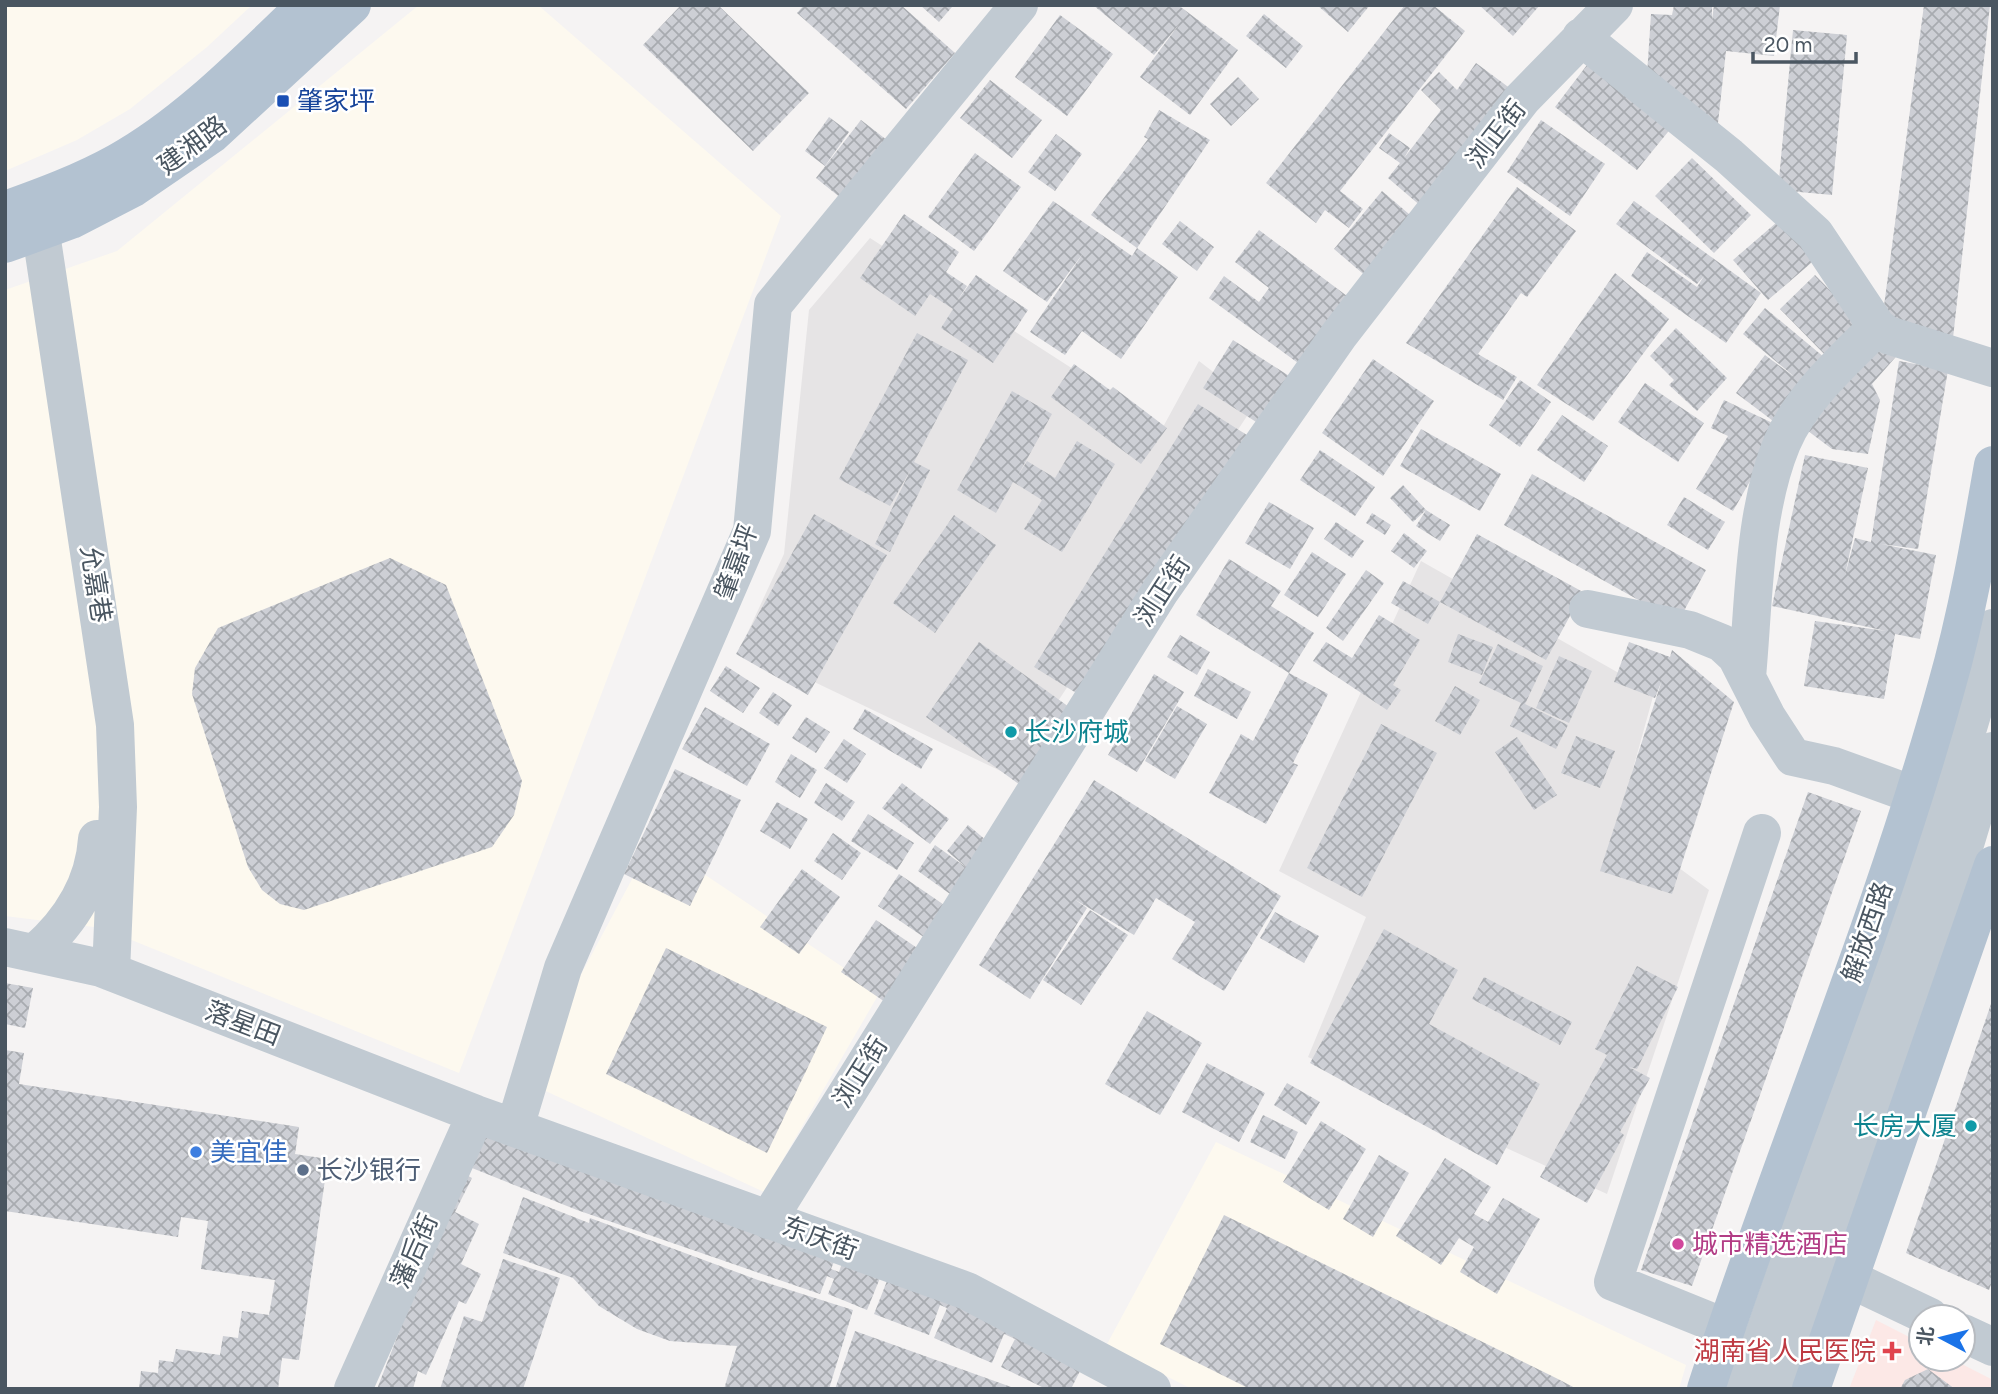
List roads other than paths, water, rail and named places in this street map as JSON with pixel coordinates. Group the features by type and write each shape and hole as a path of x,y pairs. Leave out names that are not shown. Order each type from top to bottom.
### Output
{"main road":[{"name":"建湘路","path":"21,221 120,161 191,110 306,5"},
{"name":"建湘路","path":"21,221 71,220 133,188 212,134 352,5"},
{"name":"解放西路","path":"1706,1389 1803,1120 1914,795 1947,686 1974,574 1993,465"},
{"path":"1773,1384 1850,1279 1993,865"}],"street":[{"name":"肇嘉坪","path":"515,1127 563,968 752,531 773,306 1019,5"},
{"name":"浏正街","path":"768,1220 1161,590 1339,335 1522,99 1614,5"},
{"path":"1581,37 1729,156 1815,234 1877,327 1888,335 1993,369"},
{"name":"允嘉巷","path":"21,221 84,628 95,726 99,807 96,857 88,884 71,915 21,950"},
{"name":"允嘉巷","path":"21,221 116,725 118,807 111,972"},
{"path":"1747,677 1760,523 1783,443 1807,403 1877,327"},
{"path":"1588,609 1690,630 1711,639 1736,656 1767,717 1793,757 1834,766 1914,795"},
{"name":"解放西路","path":"1773,1384 1979,691 1993,628"},
{"path":"1773,1384 1962,854 1993,751"},
{"path":"1727,1328 1613,1282 1762,833"},
{"name":"落星田","path":"21,950 111,972 475,1114"},
{"name":"东庆街","path":"475,1114 967,1291 1153,1389"},
{"name":"藩后街","path":"353,1389 475,1114"},
{"path":"1850,1279 1907,1306"},
{"path":"1977,1340 1993,1347"}],"place":[{"name":"肇家坪","path":"283,101"},
{"name":"长沙府城","path":"1011,732"},
{"name":"长房大厦","path":"1971,1126"},
{"name":"美宜佳","path":"196,1152"},
{"name":"长沙银行","path":"303,1170"},
{"name":"城市精选酒店","path":"1678,1244"},
{"name":"湖南省人民医院","path":"1892,1351"}]}
